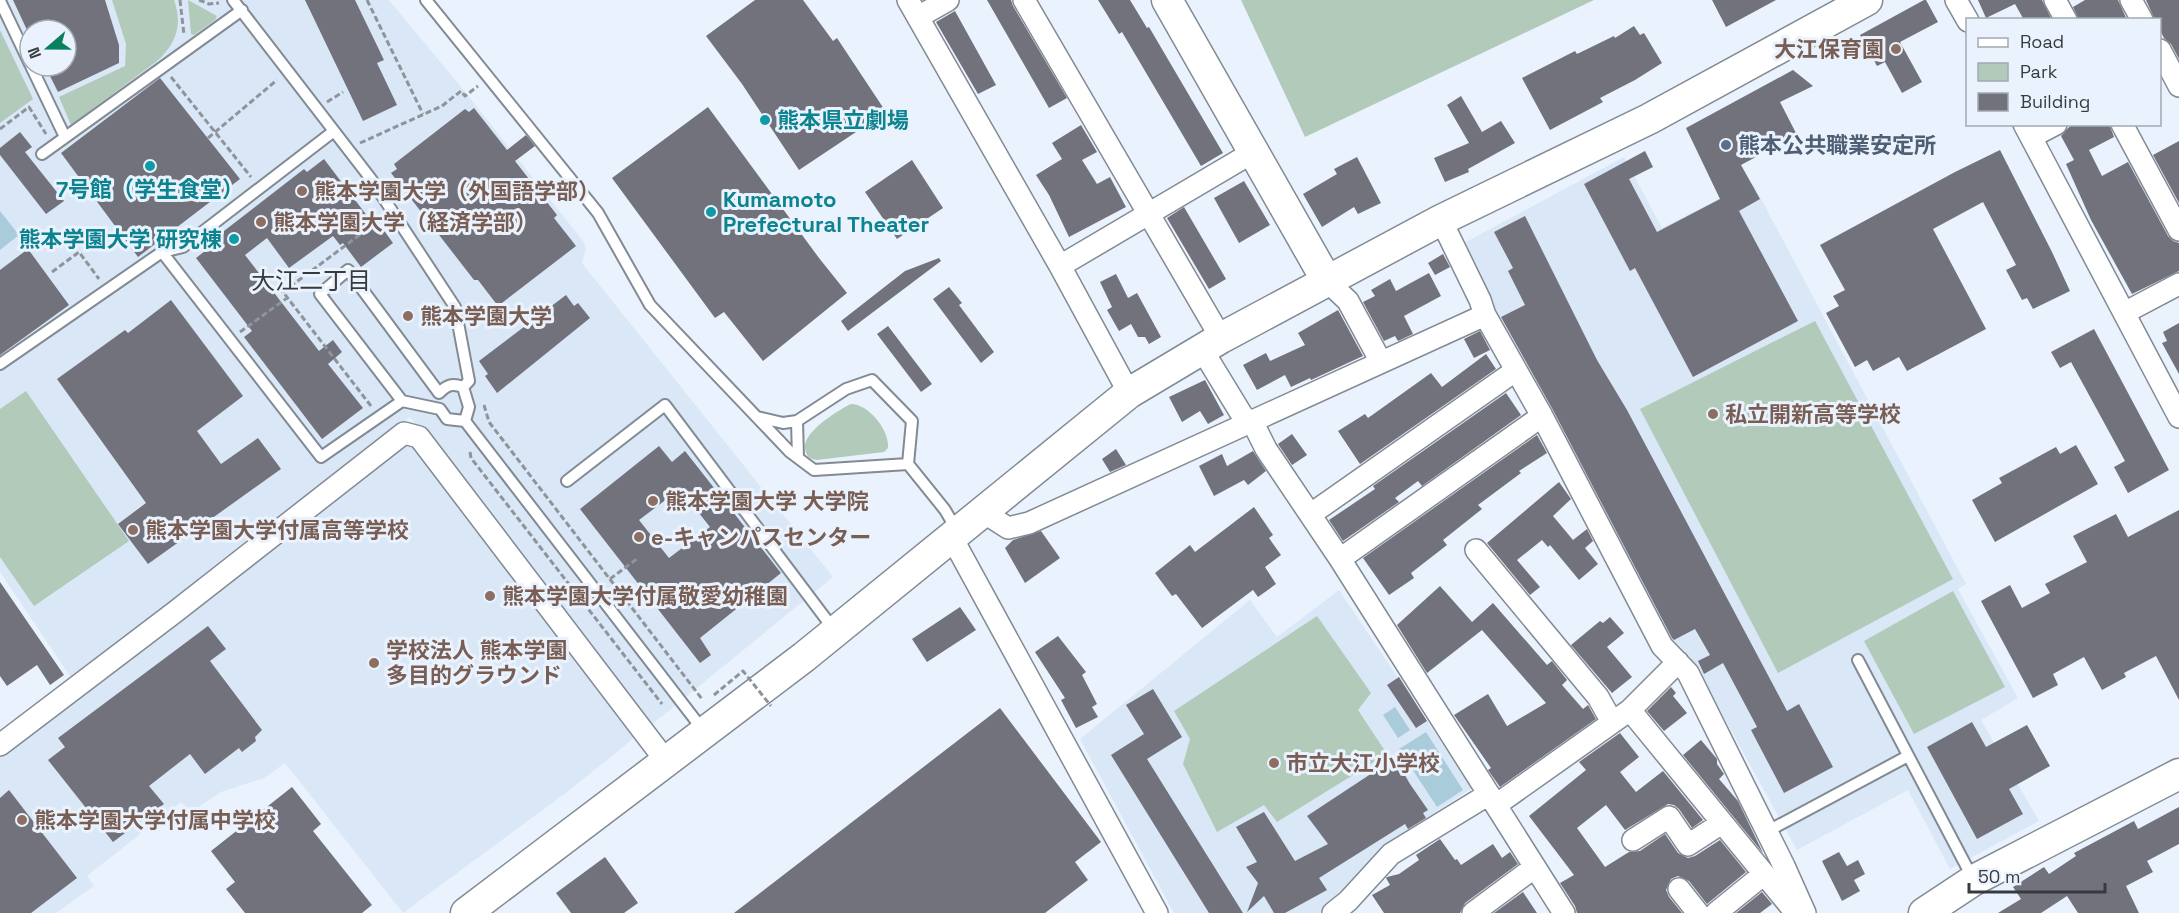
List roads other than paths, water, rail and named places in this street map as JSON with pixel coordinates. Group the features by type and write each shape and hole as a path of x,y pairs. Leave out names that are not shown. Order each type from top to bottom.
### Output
{"street":[{"path":"948,0 913,9 1060,266 1129,393"},
{"path":"1024,0 1150,213 1212,344 1242,416 1256,429 1266,449 1340,559 1564,913"},
{"path":"1167,0 1255,151 1327,282 1348,301 1381,362"},
{"path":"466,913 835,632 1129,393 1212,344 1441,220 1649,119 1867,0"},
{"path":"1956,0 1966,18"},
{"path":"2055,0 2065,18"},
{"path":"2130,0 2141,18"},
{"path":"2048,126 2027,131 2179,417"},
{"path":"2123,126 2179,230"},
{"path":"1060,266 1255,151"},
{"path":"1441,220 1485,315 1542,416 1662,646 1688,673 1805,913"},
{"path":"2124,313 2179,284"},
{"path":"982,512 1008,528 1029,523 1485,315"},
{"path":"1311,514 1515,371"},
{"path":"1340,559 1542,416"},
{"path":"0,745 404,433 419,437 666,761"},
{"path":"951,536 1157,913"},
{"path":"1476,550 1598,698 1612,722"},
{"path":"1333,913 1348,901 1391,854 1492,799 1630,710 1678,662"},
{"path":"1630,710 1796,913"},
{"path":"1935,910 1974,880 2179,774"},
{"path":"1633,840 1669,817 1688,846 1722,823"},
{"path":"1473,913 1535,867"},
{"path":"1716,913 1764,874"},
{"path":"1679,889 1698,913"}],"lane":[{"path":"426,0 598,213 650,305 790,452 814,470 908,464"},
{"path":"0,1 18,38"},
{"path":"42,154 184,52 237,4 371,179 455,307 469,381 463,387"},
{"path":"37,78 65,137"},
{"path":"0,364 162,252 183,246 334,131"},
{"path":"162,252 321,457 402,401"},
{"path":"440,409 402,401 320,294 348,270 439,393 440,409 447,419 465,421 705,732"},
{"path":"757,417 783,423 797,421 846,389 872,380 912,421 908,464 952,522 951,536"},
{"path":"439,393 447,385 456,384 463,387"},
{"path":"463,387 469,407 465,421"},
{"path":"567,481 665,405 835,632"},
{"path":"797,421 798,458"},
{"path":"1858,660 1974,880"},
{"path":"1766,832 1908,756"}],"place":[{"name":"大江保育園","path":"1896,49"},
{"name":"熊本県立劇場","path":"765,120"},
{"name":"熊本公共職業安定所","path":"1726,145"},
{"name":"7号館（学生食堂）","path":"150,166"},
{"name":"熊本学園大学（外国語学部）","path":"302,191"},
{"name":"Kumamoto Prefectural Theater","path":"711,212"},
{"name":"熊本学園大学（経済学部）","path":"261,222"},
{"name":"熊本学園大学 研究棟","path":"234,239"},
{"name":"熊本学園大学","path":"408,316"},
{"name":"私立開新高等学校","path":"1713,414"},
{"name":"熊本学園大学 大学院","path":"653,501"},
{"name":"熊本学園大学付属高等学校","path":"133,530"},
{"name":"e-キャンパスセンター","path":"639,537"},
{"name":"熊本学園大学付属敬愛幼稚園","path":"490,596"},
{"name":"学校法人 熊本学園 多目的グラウンド","path":"374,663"},
{"name":"市立大江小学校","path":"1274,763"},
{"name":"熊本学園大学付属中学校","path":"22,820"}],"district":[{"name":"大江二丁目","path":"311,280"}]}
